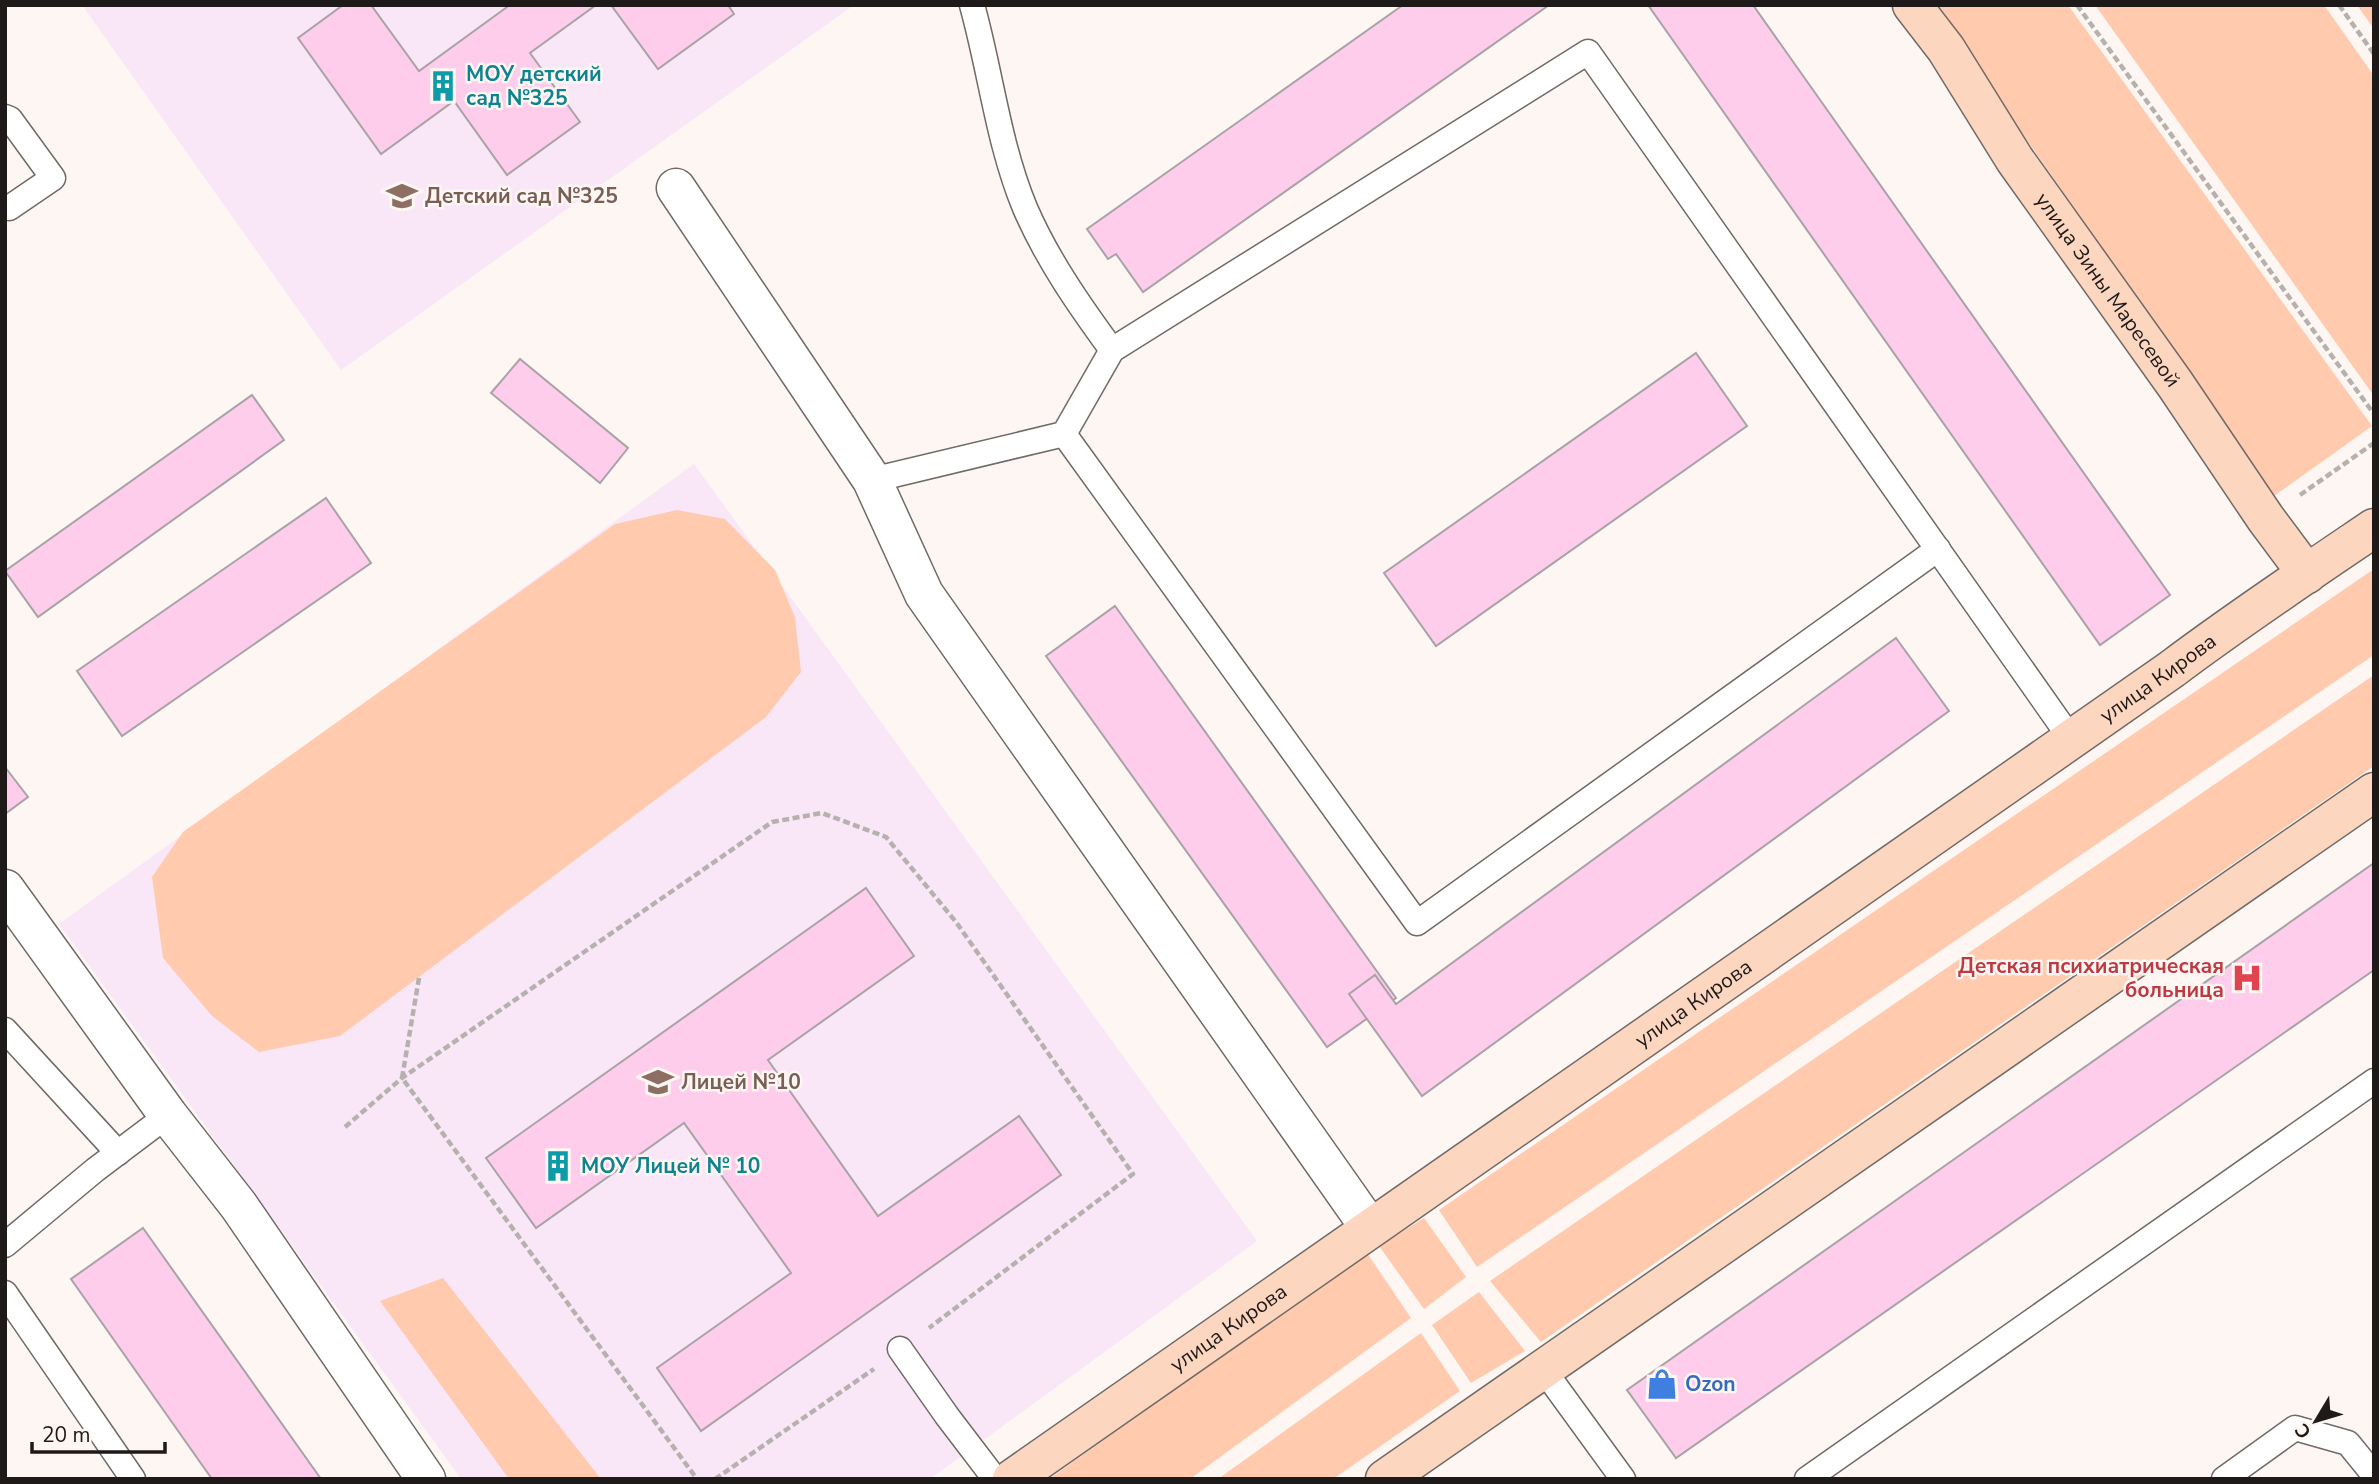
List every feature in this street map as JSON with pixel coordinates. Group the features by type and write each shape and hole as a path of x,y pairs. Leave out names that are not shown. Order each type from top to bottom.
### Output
{"main road":[{"name":"улица Зины Маресевой","path":"1912,5 1946,49 2015,160 2307,574"},
{"name":"улица Кирова","path":"1012,1479 2172,669 2232,624 2374,528"},
{"path":"1385,1479 2374,792"}],"street":[{"path":"676,188 872,480 924,594 1370,1228"},
{"path":"5,890 168,1115 239,1206 425,1479"}],"lane":[{"path":"972,5 999,128 1026,208 1067,288 1112,350"},
{"path":"872,480 1065,433 1112,350 1588,52 2071,739"},
{"path":"5,117 10,119 53,178 9,208 5,207"},
{"path":"1065,433 1417,923 1938,549"},
{"path":"5,1030 118,1153"},
{"path":"1807,1479 2374,1081"},
{"path":"5,1245 168,1115"},
{"path":"5,1293 133,1479"},
{"path":"900,1349 995,1479"},
{"path":"1543,1369 1623,1479"},
{"path":"2224,1479 2295,1428 2348,1443 2374,1475"}],"path":[{"path":"2077,5 2374,414"},
{"path":"2339,5 2374,54"},
{"path":"2266,519 2374,443"},
{"path":"345,1127 402,1078 772,822 821,813 886,837 956,922 1133,1174 900,1349 715,1479"},
{"path":"418,978 402,1078 696,1479"}],"shaded area":[{"name":"Детский сад №325","path":"82,5 854,5 341,370"},
{"path":"1933,5 2068,5 2372,426 2274,496"},
{"path":"2095,5 2324,5 2374,76 2374,396"},
{"path":"2357,5 2374,5 2374,29"},
{"name":"Лицей №10","path":"694,464 1257,1241 930,1479 461,1479 59,924"},
{"path":"677,510 725,519 775,570 795,617 801,672 766,717 340,1036 259,1052 212,1016 163,958 152,877 183,832 615,524"},
{"path":"2374,569 2374,655 1477,1267 1439,1210"},
{"path":"2374,675 2374,766 1541,1342 1490,1281"},
{"path":"1424,1218 1466,1277 1424,1309 1379,1246"},
{"path":"1367,1253 1411,1318 1190,1479 1049,1479"},
{"path":"443,1278 601,1479 509,1479 380,1301"},
{"path":"1479,1292 1525,1351 1471,1383 1432,1325"},
{"path":"1421,1333 1460,1391 1333,1479 1218,1479"}],"building":[{"name":"МОУ детский сад №325","path":"343,5 371,5 419,71 507,7 506,5 596,5 530,53 580,122 507,175 454,101 381,154 298,38"},
{"name":"МОУ детский сад №325","path":"611,5 728,5 734,14 658,69"},
{"path":"1403,5 1549,5 1143,292 1116,254 1108,259 1087,229"},
{"path":"1648,5 1753,5 2170,595 2100,645"},
{"path":"1696,353 1747,426 1436,646 1384,573"},
{"path":"520,359 628,448 600,483 491,393"},
{"path":"252,395 284,440 38,617 5,571"},
{"path":"326,498 371,563 122,736 77,671"},
{"path":"1115,606 1396,998 1327,1047 1046,656"},
{"path":"1896,638 1949,711 1422,1096 1349,994 1375,975 1396,1004"},
{"path":"5,767 28,797 5,814"},
{"path":"2374,863 2374,970 1676,1458 1627,1390"},
{"name":"МОУ Лицей № 10","path":"866,888 914,956 768,1060 878,1216 1019,1116 1061,1175 701,1431 657,1368 791,1273 684,1123 536,1228 486,1158"},
{"path":"143,1228 321,1479 212,1479 71,1279"}],"place":[{"name":"МОУ детский сад №325","path":"443,86"},
{"name":"Детский сад №325","path":"402,196"},
{"name":"Детская психиатрическая больница","path":"2247,978"},
{"name":"Лицей №10","path":"658,1082"},
{"name":"МОУ Лицей № 10","path":"558,1166"},
{"name":"Ozon","path":"1662,1384"}]}
